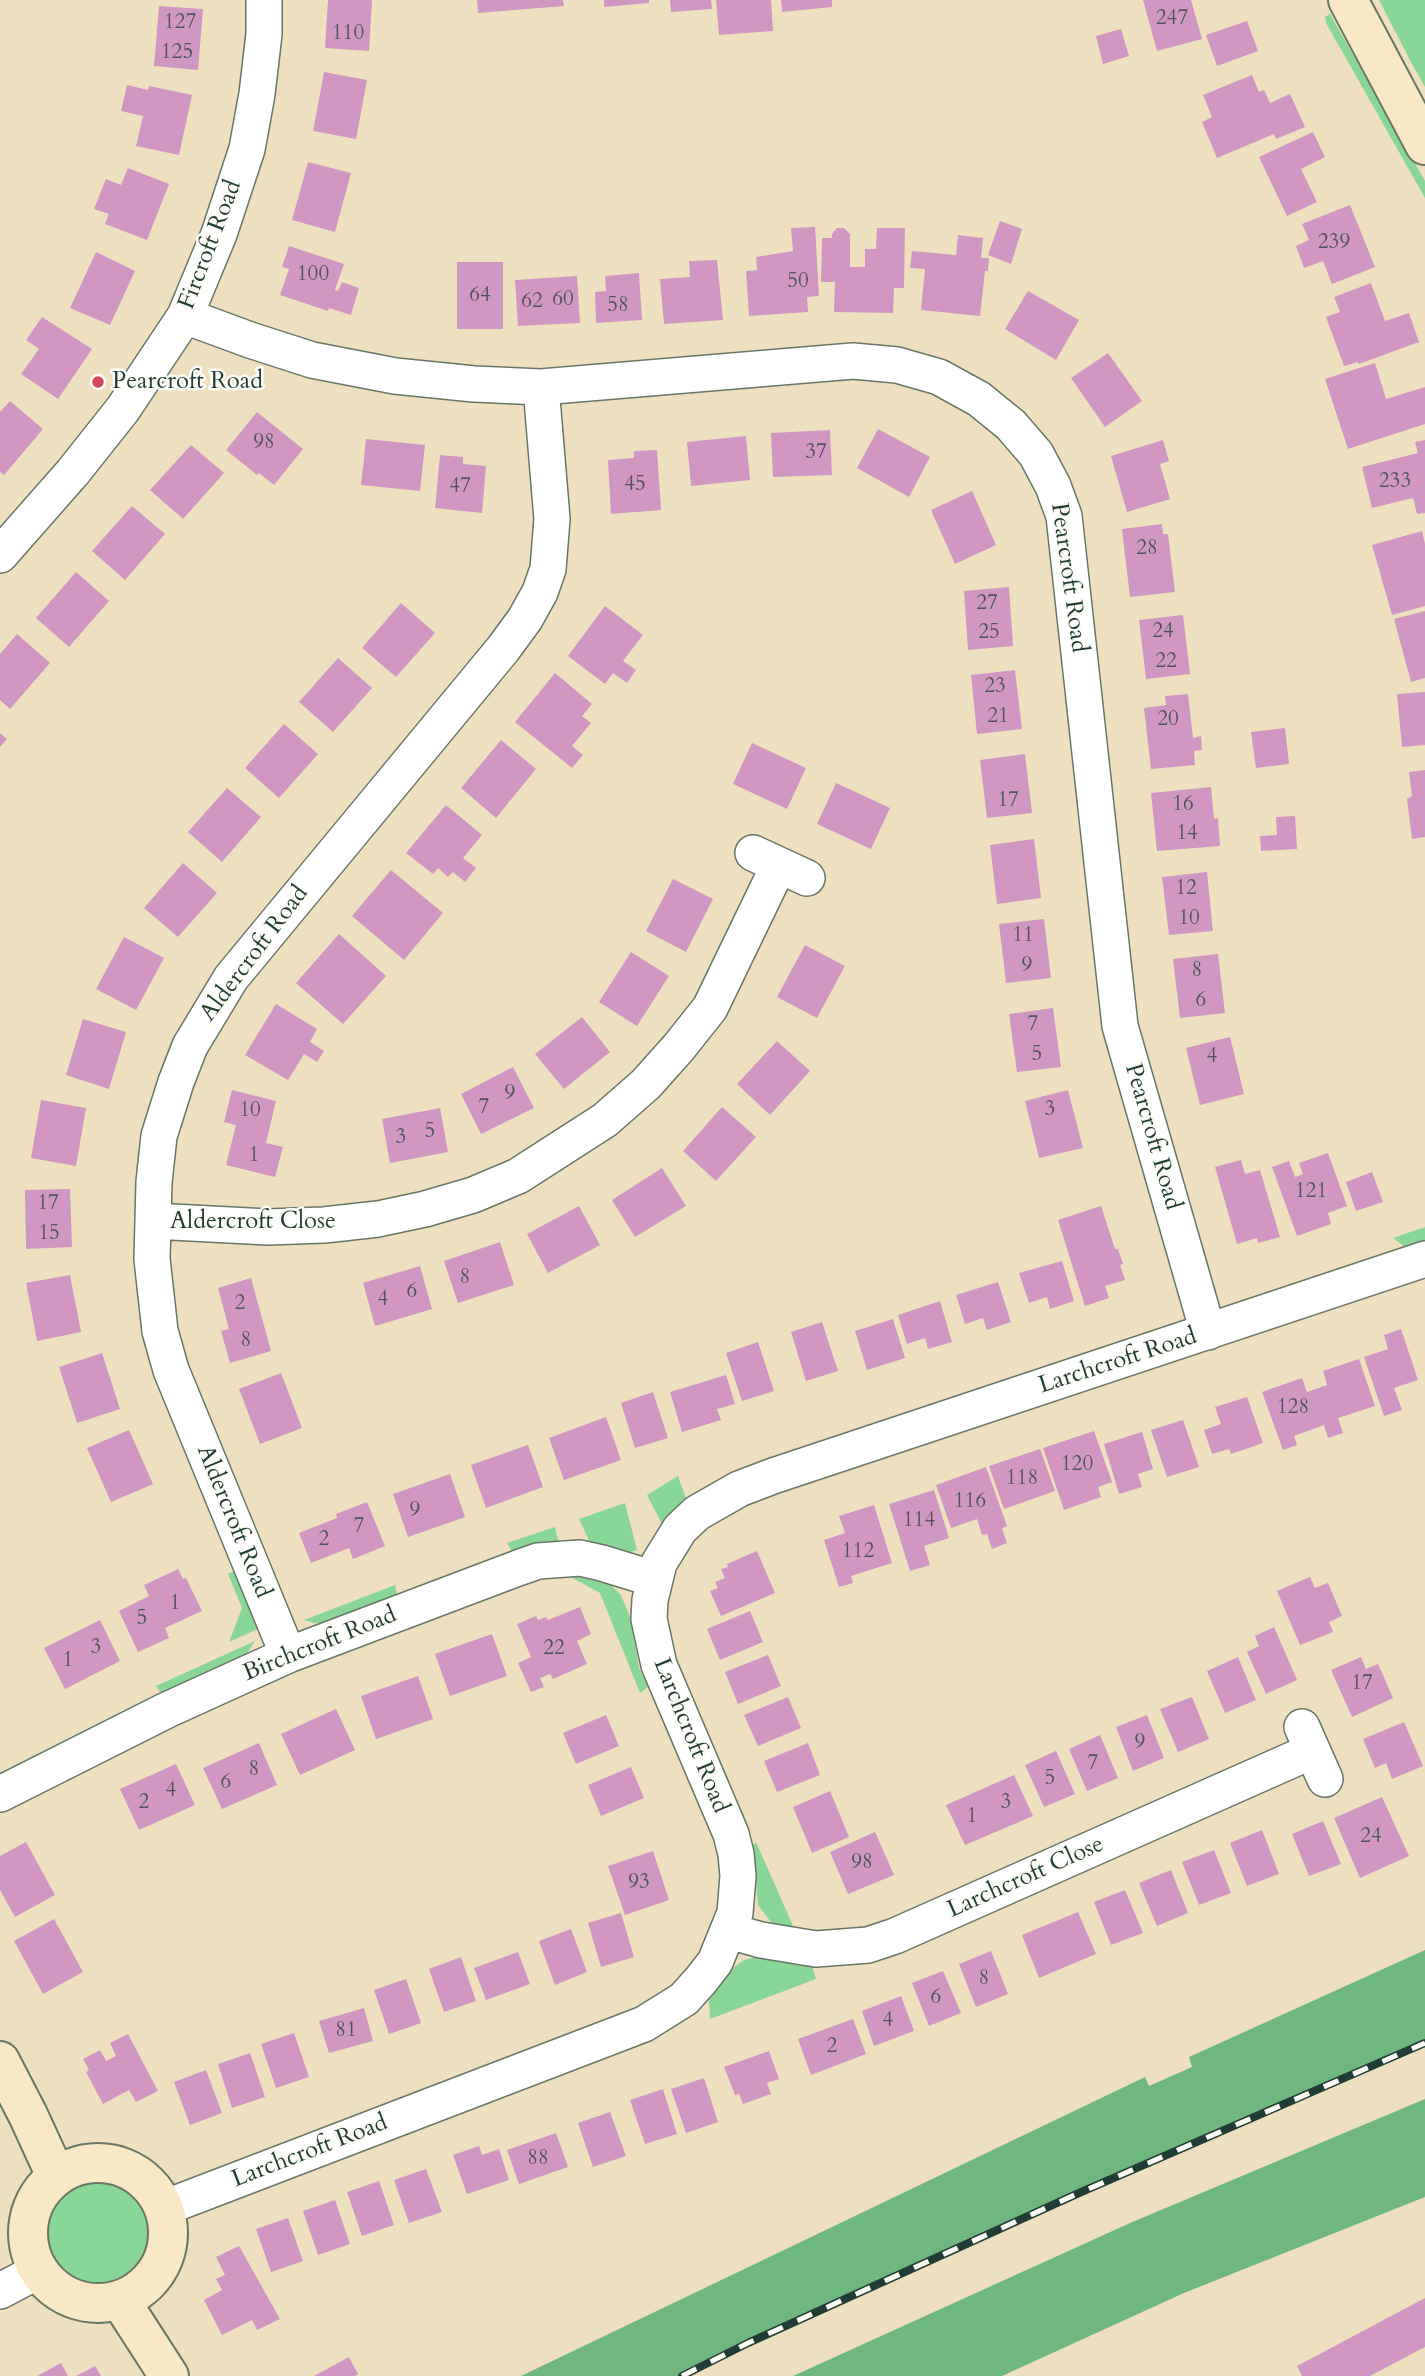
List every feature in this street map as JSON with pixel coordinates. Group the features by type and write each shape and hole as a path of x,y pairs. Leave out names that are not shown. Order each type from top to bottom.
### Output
{"street":[{"name":"Fircroft Road","path":"0,555 73,472 123,409 185,316 219,233 247,149 264,33 264,0"},
{"path":"1348,0 1425,145"},
{"name":"Pearcroft Road","path":"185,316 250,341 312,360 395,376 474,384 541,387 853,361 897,365 939,377 979,399 1011,425 1036,454 1053,486 1064,516 1120,1026 1208,1332"},
{"name":"Aldercroft Road","path":"288,1655 171,1370 160,1331 152,1259 154,1182 159,1136 190,1046 231,978 503,649 525,619 540,592 548,569 552,519 541,387"},
{"name":"Aldercroft Close","path":"153,1222 268,1227 378,1219 473,1195 518,1176 605,1120 646,1084 679,1047 710,1008 780,865"},
{"name":"Larchcroft Road","path":"164,2208 644,2024 684,1999 701,1980 715,1962 735,1913 738,1891 736,1854 731,1834 659,1665 649,1619 650,1600 659,1563 680,1529 715,1501 739,1489 1425,1259"},
{"name":"Birchcroft Road","path":"0,1794 167,1710 288,1655 538,1561 571,1558 590,1560 654,1579"},
{"name":"Larchcroft Close","path":"729,1931 761,1940 816,1949 868,1945 895,1936 1313,1752"},
{"path":"0,2061 56,2176"},
{"path":"96,2162 118,2165 138,2175 154,2189 164,2208 169,2230 166,2253 156,2273 140,2289 120,2300 102,2304 83,2302 50,2285 38,2271 29,2251 27,2230 31,2210 41,2191 56,2176 75,2166 96,2162"},
{"path":"0,2291 38,2271"},
{"path":"120,2300 169,2376"}],"green space":[{"path":"1379,0 1425,0 1425,87 1412,64"},
{"path":"1330,14 1425,181 1425,198 1326,23 1325,17"},
{"path":"1425,1227 1425,1240 1405,1247 1393,1238"},
{"path":"678,1476 687,1501 662,1524 647,1495"},
{"path":"625,1503 637,1550 624,1554 592,1547 579,1519"},
{"path":"555,1527 559,1545 514,1554 507,1543"},
{"path":"241,1568 259,1618 258,1629 229,1642 242,1608 228,1574"},
{"path":"569,1571 606,1580 621,1595 630,1617 639,1668 648,1687 640,1693 600,1593 569,1576"},
{"path":"395,1585 398,1598 335,1623 304,1620"},
{"path":"255,1641 244,1658 164,1697 156,1686"},
{"path":"756,1842 794,1928 773,1925 758,1905 753,1845"},
{"path":"1425,1950 1425,2047 1056,2205 685,2376 521,2376 1145,2077 1149,2086 1192,2067 1189,2057"},
{"path":"761,1956 811,1962 816,1979 710,2019 709,2000 733,1968 744,1960"},
{"path":"1425,2099 1425,2197 1184,2293 1002,2376 793,2376 1130,2223"},
{"path":"98,2180 119,2184 136,2196 148,2213 152,2234 148,2255 136,2272 119,2284 98,2288 77,2284 60,2272 48,2255 44,2234 48,2213 60,2196 77,2184"}],"building":[{"path":"328,0 372,0 369,51 325,48"},
{"path":"477,0 563,0 564,6 478,13"},
{"path":"604,0 649,0 649,3 604,7"},
{"path":"670,0 711,0 712,9 671,12"},
{"path":"716,0 771,0 773,31 719,35"},
{"path":"781,0 832,0 832,7 782,12"},
{"path":"1143,0 1191,0 1202,39 1157,51"},
{"path":"159,6 203,9 198,70 154,66"},
{"path":"1247,21 1258,51 1217,66 1206,35"},
{"path":"1121,29 1129,56 1103,64 1096,36"},
{"path":"324,72 367,80 356,139 313,131"},
{"path":"1252,75 1259,92 1264,90 1270,103 1290,94 1305,127 1276,139 1274,134 1217,158 1202,122 1212,117 1203,95"},
{"path":"127,85 148,90 149,86 192,95 179,155 136,146 143,116 121,111"},
{"path":"1313,132 1325,157 1301,169 1317,202 1287,216 1259,157"},
{"path":"308,162 351,173 335,232 292,220"},
{"path":"128,168 169,184 147,240 105,224 109,214 94,209 106,179 121,185"},
{"path":"1350,205 1375,267 1332,284 1323,261 1304,268 1296,246 1309,240 1302,224"},
{"path":"1000,221 1022,229 1011,264 988,255"},
{"path":"815,227 819,296 807,297 808,312 749,316 746,271 757,270 756,257 793,251 791,228"},
{"path":"837,228 844,228 850,234 850,267 865,267 865,249 876,249 877,228 905,228 904,288 894,288 893,313 834,312 835,282 821,282 822,238 832,238"},
{"path":"958,235 983,238 981,258 989,258 980,316 921,310 925,269 910,268 912,251 956,255"},
{"path":"289,246 344,264 335,290 338,291 342,282 359,288 351,315 329,308 328,311 280,295 289,269 282,267"},
{"path":"96,252 135,271 110,325 70,308"},
{"path":"717,260 723,320 664,324 660,279 690,277 689,261"},
{"path":"457,262 503,262 503,329 457,329"},
{"path":"639,273 642,320 596,323 595,292 606,291 605,276"},
{"path":"577,276 580,323 518,326 515,280"},
{"path":"1371,283 1385,321 1409,313 1419,342 1359,364 1358,362 1344,366 1326,317 1340,312 1334,297"},
{"path":"1028,291 1079,320 1056,360 1005,329"},
{"path":"42,317 92,349 58,399 21,374 39,349 26,340"},
{"path":"1108,353 1142,401 1105,427 1071,378"},
{"path":"1375,363 1386,399 1425,387 1425,424 1348,449 1325,379"},
{"path":"10,401 43,429 4,475 0,472 0,412"},
{"path":"257,412 303,449 274,485 226,450"},
{"path":"878,429 930,457 909,497 857,468"},
{"path":"830,430 832,475 773,477 771,433"},
{"path":"746,436 750,480 691,486 687,442"},
{"path":"366,439 425,445 420,491 361,485"},
{"path":"1163,440 1169,461 1160,464 1170,499 1127,512 1111,456"},
{"path":"1425,440 1425,513 1417,514 1413,498 1372,508 1362,467 1418,453 1415,442"},
{"path":"191,445 224,473 183,519 150,490"},
{"path":"657,450 661,510 611,514 608,460 634,458 634,451"},
{"path":"440,455 463,457 463,464 486,466 482,513 435,508"},
{"path":"972,491 996,545 955,564 931,510"},
{"path":"132,506 165,534 125,580 92,551"},
{"path":"1162,524 1163,534 1168,534 1175,592 1130,597 1122,529"},
{"path":"1422,531 1425,544 1425,606 1392,615 1372,545"},
{"path":"76,572 109,601 69,647 36,618"},
{"path":"1009,587 1013,646 968,650 964,591"},
{"path":"401,603 435,633 396,677 362,648"},
{"path":"605,606 643,635 623,661 636,670 627,683 613,673 605,684 568,656"},
{"path":"1425,611 1425,678 1411,682 1394,619"},
{"path":"1183,615 1190,674 1146,679 1139,620"},
{"path":"17,634 50,663 10,709 0,700 0,654"},
{"path":"338,658 372,688 333,732 299,702"},
{"path":"1015,670 1022,729 977,734 971,675"},
{"path":"555,673 592,704 582,716 591,723 572,746 583,755 572,768 515,722"},
{"path":"1425,692 1425,745 1402,747 1397,694"},
{"path":"1188,694 1193,738 1201,736 1202,750 1194,751 1195,765 1151,769 1144,708 1166,705 1165,696"},
{"path":"284,724 318,754 279,798 245,768"},
{"path":"1285,728 1289,764 1256,768 1251,732"},
{"path":"0,733 7,739 0,747"},
{"path":"501,740 536,769 496,818 461,788"},
{"path":"752,743 806,768 787,809 733,784"},
{"path":"1025,754 1032,813 987,818 980,760"},
{"path":"1425,770 1425,837 1412,839 1407,799 1412,796 1409,772"},
{"path":"836,783 890,808 871,849 817,824"},
{"path":"1211,787 1214,819 1218,818 1220,846 1157,851 1151,793"},
{"path":"227,788 261,817 222,862 188,832"},
{"path":"446,805 482,835 463,858 476,868 465,882 453,872 448,877 438,868 433,874 406,853"},
{"path":"1295,816 1297,849 1261,851 1260,836 1277,835 1276,817"},
{"path":"1034,839 1041,898 997,904 990,845"},
{"path":"183,863 217,893 178,937 144,908"},
{"path":"391,870 443,913 404,960 352,916"},
{"path":"1207,872 1213,931 1169,935 1162,877"},
{"path":"673,879 713,899 686,952 646,931"},
{"path":"1044,919 1051,978 1006,983 999,924"},
{"path":"339,934 386,976 343,1024 296,983"},
{"path":"124,937 164,958 136,1010 96,989"},
{"path":"805,945 845,966 817,1018 777,997"},
{"path":"631,952 669,976 637,1026 599,1002"},
{"path":"1218,954 1225,1013 1180,1018 1173,959"},
{"path":"276,1004 317,1029 310,1042 324,1051 317,1062 304,1054 288,1080 245,1055"},
{"path":"1053,1008 1061,1067 1017,1072 1009,1014"},
{"path":"582,1017 610,1052 564,1089 535,1054"},
{"path":"83,1019 126,1032 109,1089 66,1075"},
{"path":"1230,1037 1244,1094 1200,1105 1186,1048"},
{"path":"777,1041 810,1071 770,1115 737,1084"},
{"path":"513,1067 534,1108 481,1134 461,1094"},
{"path":"232,1090 276,1101 266,1143 283,1147 275,1177 226,1165 236,1125 224,1122"},
{"path":"1068,1090 1083,1148 1039,1158 1025,1101"},
{"path":"41,1100 86,1108 76,1166 31,1158"},
{"path":"722,1107 756,1137 716,1181 683,1151"},
{"path":"440,1108 448,1152 390,1163 382,1119"},
{"path":"1328,1153 1347,1206 1328,1213 1331,1224 1297,1236 1272,1167 1289,1161 1295,1177 1303,1174 1299,1163"},
{"path":"1241,1160 1245,1174 1260,1170 1280,1237 1258,1243 1257,1238 1237,1244 1215,1167"},
{"path":"662,1168 686,1206 635,1237 612,1200"},
{"path":"1372,1172 1383,1202 1356,1211 1346,1182"},
{"path":"70,1189 72,1247 26,1249 25,1190"},
{"path":"579,1206 600,1245 548,1273 527,1234"},
{"path":"1101,1206 1115,1249 1118,1249 1123,1264 1120,1265 1125,1280 1105,1286 1109,1298 1085,1306 1058,1220"},
{"path":"500,1242 514,1285 458,1303 444,1261"},
{"path":"1062,1261 1074,1301 1050,1309 1047,1297 1029,1303 1019,1273"},
{"path":"420,1266 432,1309 375,1326 363,1283"},
{"path":"70,1275 81,1332 37,1341 26,1283"},
{"path":"251,1278 271,1351 230,1363 221,1331 229,1329 218,1288"},
{"path":"998,1282 1011,1322 987,1330 983,1318 965,1324 956,1295"},
{"path":"940,1301 952,1342 928,1349 925,1338 907,1344 898,1315"},
{"path":"893,1319 905,1358 867,1370 855,1331"},
{"path":"822,1322 838,1371 806,1381 791,1332"},
{"path":"1401,1329 1418,1380 1394,1388 1402,1410 1384,1416 1364,1357 1388,1349 1384,1335"},
{"path":"758,1342 774,1391 742,1401 726,1353"},
{"path":"102,1353 120,1409 77,1423 59,1367"},
{"path":"1359,1359 1375,1406 1338,1418 1343,1433 1328,1438 1324,1425 1294,1436 1297,1445 1283,1450 1262,1392 1302,1378 1307,1392 1327,1385 1323,1371"},
{"path":"281,1373 302,1428 260,1444 239,1389"},
{"path":"726,1375 735,1404 717,1409 721,1420 682,1432 670,1392"},
{"path":"653,1392 668,1438 635,1448 621,1403"},
{"path":"1247,1397 1263,1443 1231,1454 1229,1449 1212,1454 1204,1430 1221,1424 1215,1407"},
{"path":"606,1417 621,1460 564,1480 549,1438"},
{"path":"1183,1420 1199,1467 1167,1477 1151,1430"},
{"path":"129,1430 153,1484 111,1502 87,1448"},
{"path":"1094,1431 1112,1482 1098,1487 1101,1497 1064,1510 1043,1448"},
{"path":"1142,1432 1153,1469 1138,1474 1142,1487 1119,1494 1104,1444"},
{"path":"528,1445 543,1487 486,1508 471,1465"},
{"path":"1040,1449 1055,1491 1004,1509 989,1466"},
{"path":"986,1467 1007,1526 1002,1528 1007,1543 992,1549 987,1534 982,1535 977,1519 951,1528 936,1485"},
{"path":"450,1474 465,1517 408,1537 393,1494"},
{"path":"934,1490 949,1538 924,1546 930,1565 910,1571 889,1504"},
{"path":"367,1502 385,1546 353,1559 349,1548 311,1563 299,1533 337,1518 336,1514"},
{"path":"874,1505 892,1563 851,1576 853,1583 839,1587 824,1540 845,1533 839,1516"},
{"path":"757,1551 775,1593 721,1616 710,1591 718,1588 715,1582 725,1578 721,1569"},
{"path":"178,1569 183,1579 186,1578 202,1611 165,1628 169,1638 138,1652 119,1611 149,1596 144,1585"},
{"path":"1310,1577 1315,1588 1328,1583 1342,1616 1329,1622 1333,1632 1300,1645 1277,1591"},
{"path":"580,1607 591,1634 577,1641 587,1664 553,1679 550,1674 540,1678 544,1687 531,1692 518,1663 531,1657 517,1624 536,1616 538,1620 546,1617 548,1620"},
{"path":"750,1611 763,1642 720,1660 707,1629"},
{"path":"100,1620 120,1661 65,1689 44,1648"},
{"path":"1274,1627 1297,1680 1266,1694 1247,1652 1259,1646 1255,1636"},
{"path":"492,1634 507,1676 450,1696 435,1654"},
{"path":"768,1655 781,1686 738,1704 725,1672"},
{"path":"1238,1657 1256,1700 1225,1713 1207,1671"},
{"path":"1361,1657 1366,1669 1378,1664 1393,1698 1352,1717 1331,1670"},
{"path":"418,1676 433,1719 376,1739 361,1696"},
{"path":"788,1697 801,1728 758,1746 744,1715"},
{"path":"1192,1697 1209,1739 1178,1752 1160,1709"},
{"path":"336,1709 355,1750 300,1775 281,1734"},
{"path":"606,1715 619,1746 576,1764 563,1733"},
{"path":"1147,1715 1164,1758 1133,1771 1116,1727"},
{"path":"1404,1722 1423,1766 1392,1779 1386,1763 1375,1768 1363,1739"},
{"path":"1100,1735 1118,1778 1087,1791 1069,1749"},
{"path":"259,1743 277,1785 222,1809 203,1768"},
{"path":"808,1743 820,1775 777,1792 764,1761"},
{"path":"1056,1751 1075,1794 1044,1807 1025,1765"},
{"path":"176,1764 195,1805 139,1830 120,1789"},
{"path":"631,1767 644,1798 601,1816 588,1785"},
{"path":"1014,1775 1033,1816 965,1845 946,1805"},
{"path":"830,1791 849,1837 812,1853 793,1807"},
{"path":"1382,1797 1409,1856 1360,1878 1334,1818"},
{"path":"1323,1821 1341,1864 1309,1876 1292,1834"},
{"path":"1262,1830 1279,1874 1247,1886 1230,1843"},
{"path":"875,1832 894,1875 848,1894 830,1852"},
{"path":"26,1842 55,1895 15,1917 0,1890 0,1856"},
{"path":"1214,1850 1231,1893 1199,1905 1182,1862"},
{"path":"653,1851 669,1900 625,1915 608,1866"},
{"path":"1171,1870 1188,1913 1157,1926 1139,1883"},
{"path":"1125,1890 1143,1933 1111,1945 1094,1902"},
{"path":"1078,1912 1096,1954 1039,1978 1022,1935"},
{"path":"621,1913 634,1957 601,1967 588,1923"},
{"path":"54,1919 83,1972 43,1994 14,1941"},
{"path":"571,1929 587,1972 555,1985 539,1941"},
{"path":"991,1951 1008,1994 976,2007 959,1964"},
{"path":"518,1952 530,1984 486,2000 474,1968"},
{"path":"461,1957 476,2001 444,2012 429,1969"},
{"path":"943,1971 961,2013 929,2026 912,1983"},
{"path":"406,1979 421,2023 389,2034 374,1990"},
{"path":"901,1996 914,2031 874,2046 862,2011"},
{"path":"364,2008 373,2041 329,2053 319,2021"},
{"path":"853,2019 866,2054 811,2075 798,2039"},
{"path":"294,2033 309,2077 276,2088 261,2044"},
{"path":"128,2034 158,2091 136,2102 129,2090 103,2104 86,2072 89,2070 83,2059 100,2050 106,2061 116,2056 110,2043"},
{"path":"769,2051 779,2079 767,2083 771,2094 743,2104 739,2094 735,2095 724,2067"},
{"path":"250,2053 265,2097 232,2108 218,2064"},
{"path":"206,2070 222,2113 190,2125 174,2082"},
{"path":"704,2078 718,2122 686,2133 671,2089"},
{"path":"663,2089 677,2134 645,2144 630,2100"},
{"path":"610,2112 626,2156 593,2167 578,2123"},
{"path":"556,2133 568,2167 519,2184 507,2150"},
{"path":"479,2146 482,2155 499,2149 509,2180 467,2194 453,2155"},
{"path":"426,2169 442,2212 409,2223 394,2180"},
{"path":"379,2181 394,2225 362,2236 347,2192"},
{"path":"335,2200 350,2244 318,2255 303,2211"},
{"path":"288,2218 303,2261 271,2272 256,2229"},
{"path":"239,2246 280,2319 257,2330 252,2320 222,2335 204,2300 222,2290 216,2279 225,2275 216,2257"},
{"path":"1425,2298 1425,2347 1370,2376 1302,2376 1297,2366"},
{"path":"349,2357 358,2374 355,2376 314,2376"},
{"path":"61,2363 68,2376 37,2376"},
{"path":"95,2366 101,2376 76,2376"}],"railway":[{"path":"682,2376 748,2343 1079,2193 1425,2043"}],"place":[{"name":"Pearcroft Road","path":"98,382"}]}
